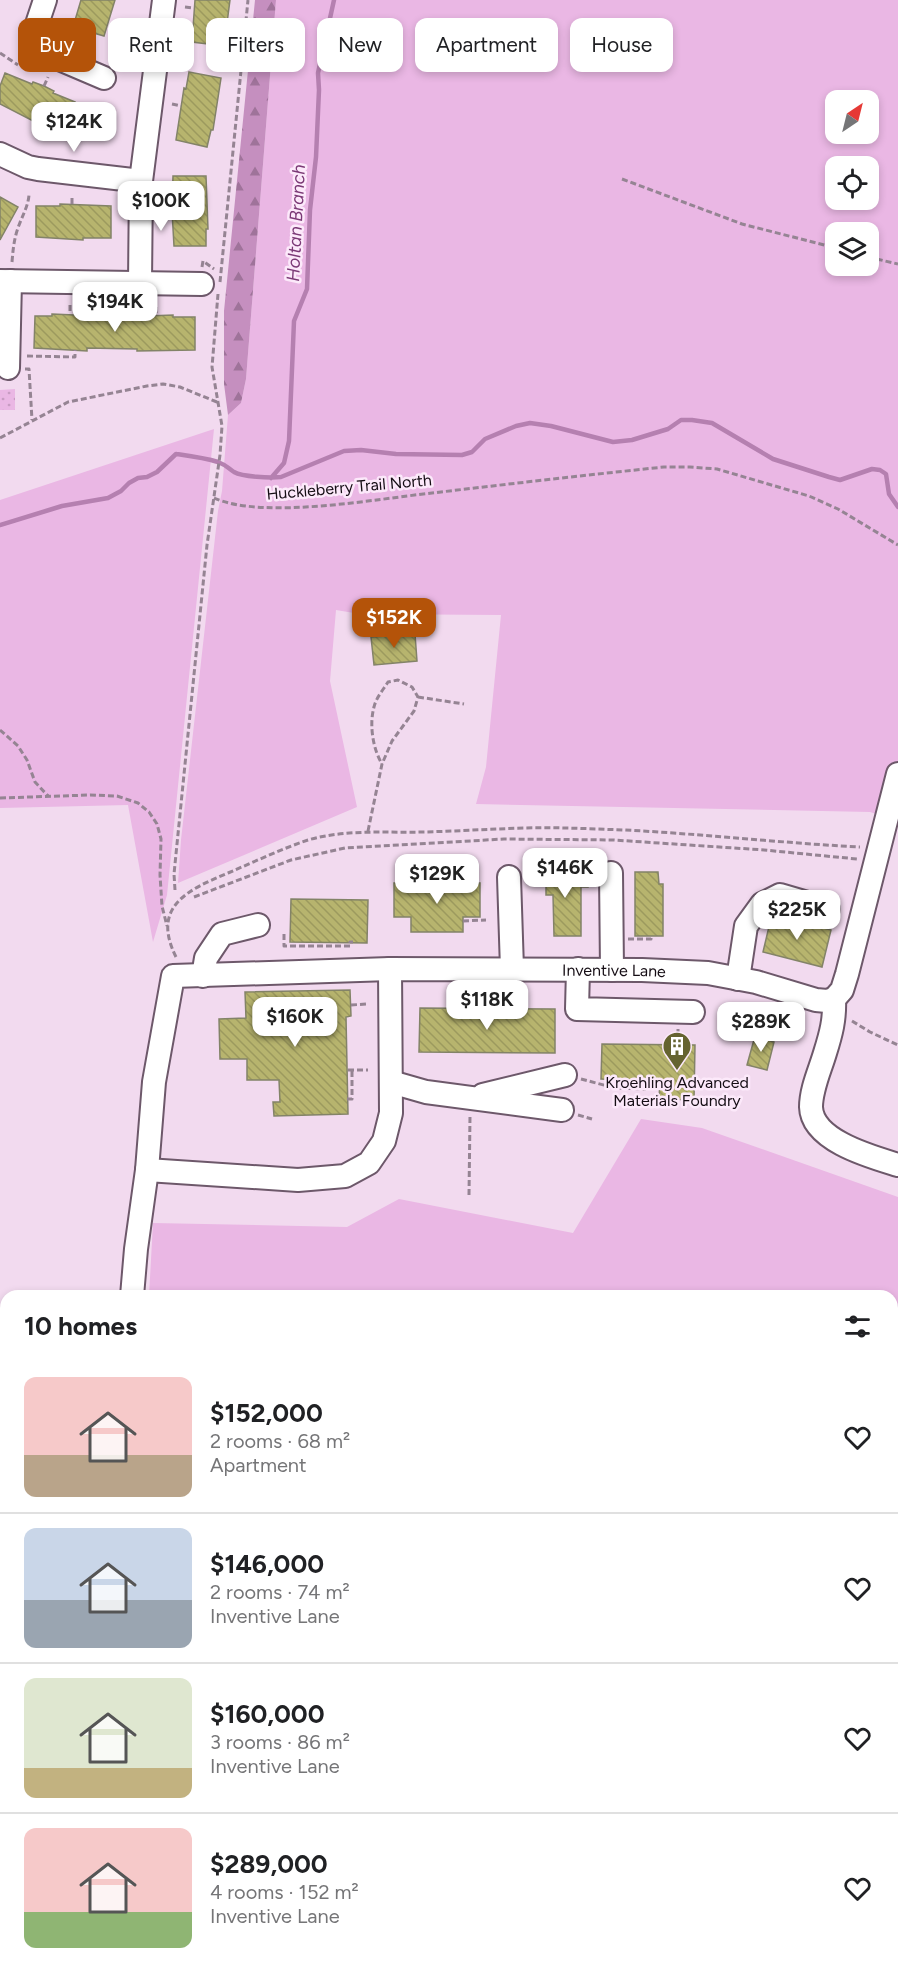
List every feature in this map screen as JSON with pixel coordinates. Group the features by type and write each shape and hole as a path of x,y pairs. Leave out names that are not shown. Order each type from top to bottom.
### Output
{"street":[{"path":"45,0 36,27 36,38 41,48 50,55 104,78"},
{"path":"141,283 141,181 175,3"},
{"path":"0,154 38,169 141,181"},
{"path":"21,365 8,274 141,283 202,284"},
{"path":"898,774 847,974 842,990 834,999 834,1025 813,1091 811,1110 817,1123 827,1135 841,1144 898,1165"},
{"path":"611,873 612,970"},
{"path":"509,877 512,969"},
{"path":"738,979 746,926 762,904 780,895 828,909"},
{"path":"203,976 206,958 222,934 267,929"},
{"path":"147,1170 298,1180 345,1176 369,1163 384,1141 391,1113 390,969"},
{"name":"Inventive Lane","path":"173,976 390,969 578,969 708,973 816,1000 834,999"},
{"path":"578,969 577,1009 686,1020"},
{"path":"133,1290 147,1170 154,1082 173,976"},
{"path":"470,1098 565,1075"},
{"path":"391,1082 426,1092 562,1110"}],"path":[{"path":"175,890 174,874 207,545 220,456 222,426 212,368 248,0"},
{"path":"175,3 194,8"},
{"path":"0,53 18,64"},
{"path":"44,86 48,78"},
{"path":"172,104 180,106"},
{"path":"622,179 742,224 825,245"},
{"path":"8,274 18,226 28,204 29,195"},
{"path":"72,198 72,204"},
{"path":"163,211 172,211"},
{"path":"879,260 898,264"},
{"path":"70,305 70,314"},
{"path":"156,307 156,315"},
{"path":"32,420 21,365 75,357 75,350"},
{"path":"0,438 68,402 94,395 163,384 180,387 217,402"},
{"name":"Huckleberry Trail North","path":"214,498 238,506 284,507 371,500 664,467 704,467 745,476 809,496 838,509 898,545"},
{"path":"368,831 382,764 392,741 414,711 418,697 412,687 398,680 388,682 374,708 375,753 382,764"},
{"path":"418,697 464,704"},
{"path":"0,730 18,746 27,760 34,782 50,797"},
{"path":"0,798 117,796 138,802 149,812 157,824 161,839 162,906 170,945 177,959 173,976"},
{"path":"167,929 171,913 178,900 192,890 308,840 368,831 421,832 527,828 614,830 730,836 878,854"},
{"path":"194,897 291,860 345,848 492,839 614,840 764,849 794,854 878,854"},
{"path":"463,921 486,920"},
{"path":"267,929 284,934 284,946 350,946 350,942 353,942"},
{"path":"620,939 651,939 651,936"},
{"path":"834,999 844,1016 898,1045"},
{"path":"351,1005 367,1004"},
{"path":"678,1044 686,1020"},
{"path":"347,1099 352,1099 350,1070 368,1070"},
{"path":"565,1075 615,1088 646,1089"},
{"path":"469,1195 470,1098"}],"shaded area":[{"path":"276,0 898,0 898,821 870,812 476,804 486,767 501,615 360,614 336,610 330,681 357,807 178,883 181,840 222,491 228,415 241,403 246,379 270,72 305,72 305,18 275,18"},
{"path":"15,389 15,410 0,410 0,390"},
{"path":"214,429 167,895 153,942 128,805 0,808 0,500"},
{"path":"641,1119 702,1128 898,1197 898,1290 149,1290 153,1223 347,1227 399,1199 573,1233"}],"green space":[{"path":"255,0 276,0 275,18 253,18"},
{"path":"248,72 270,72 246,379 241,403 228,415 224,384 224,311"}],"building":[{"path":"81,0 115,0 104,36 96,34 96,18 76,18"},
{"path":"195,0 230,0 228,18 206,18 206,44 194,42"},
{"path":"189,72 221,78 213,130 211,130 207,147 176,140 184,88 186,89"},
{"path":"5,73 32,84 33,82 44,86 54,91 53,93 75,102 62,131 40,122 39,124 0,104 0,86"},
{"path":"173,176 206,176 208,229 206,229 206,246 174,246"},
{"path":"0,197 18,207 0,240"},
{"path":"60,204 111,206 111,238 83,238 83,240 36,237 36,206 60,206"},
{"path":"52,314 195,317 195,350 137,351 137,349 87,348 87,351 34,348 35,316 52,316"},
{"path":"415,634 417,661 374,665 371,637"},
{"path":"533,862 547,862 548,873 588,873 588,887 581,887 581,936 554,936 553,895 546,895 546,874 533,874"},
{"path":"635,872 658,872 659,884 663,884 663,936 635,936"},
{"path":"394,883 480,883 480,917 463,917 463,932 411,932 411,917 394,917"},
{"path":"291,899 368,900 367,943 290,942"},
{"path":"772,914 831,930 822,967 763,952"},
{"path":"350,990 351,1016 346,1017 348,1114 274,1116 273,1102 280,1102 279,1080 247,1080 247,1059 220,1059 219,1019 246,1018 245,992"},
{"path":"420,1008 555,1009 555,1053 419,1052"},
{"path":"755,1036 774,1042 767,1070 747,1065"},
{"path":"602,1044 695,1045 694,1100 659,1099 660,1081 601,1079"}],"waterway":[{"name":"Holtan Branch","path":"271,478 284,463 289,441 294,321 307,289 310,210 316,157 318,73 334,0"},
{"path":"0,525 62,506 108,498 138,478 157,472 176,454 218,462 244,475 281,477 344,451 462,455 472,452 485,439 516,426 530,423 613,442 632,440 668,429 681,420 712,423 773,459 829,477 840,480 872,469 880,470 886,474 889,494 898,507"}],"place":[{"name":"Kroehling Advanced Materials Foundry","path":"677,1072"}]}
